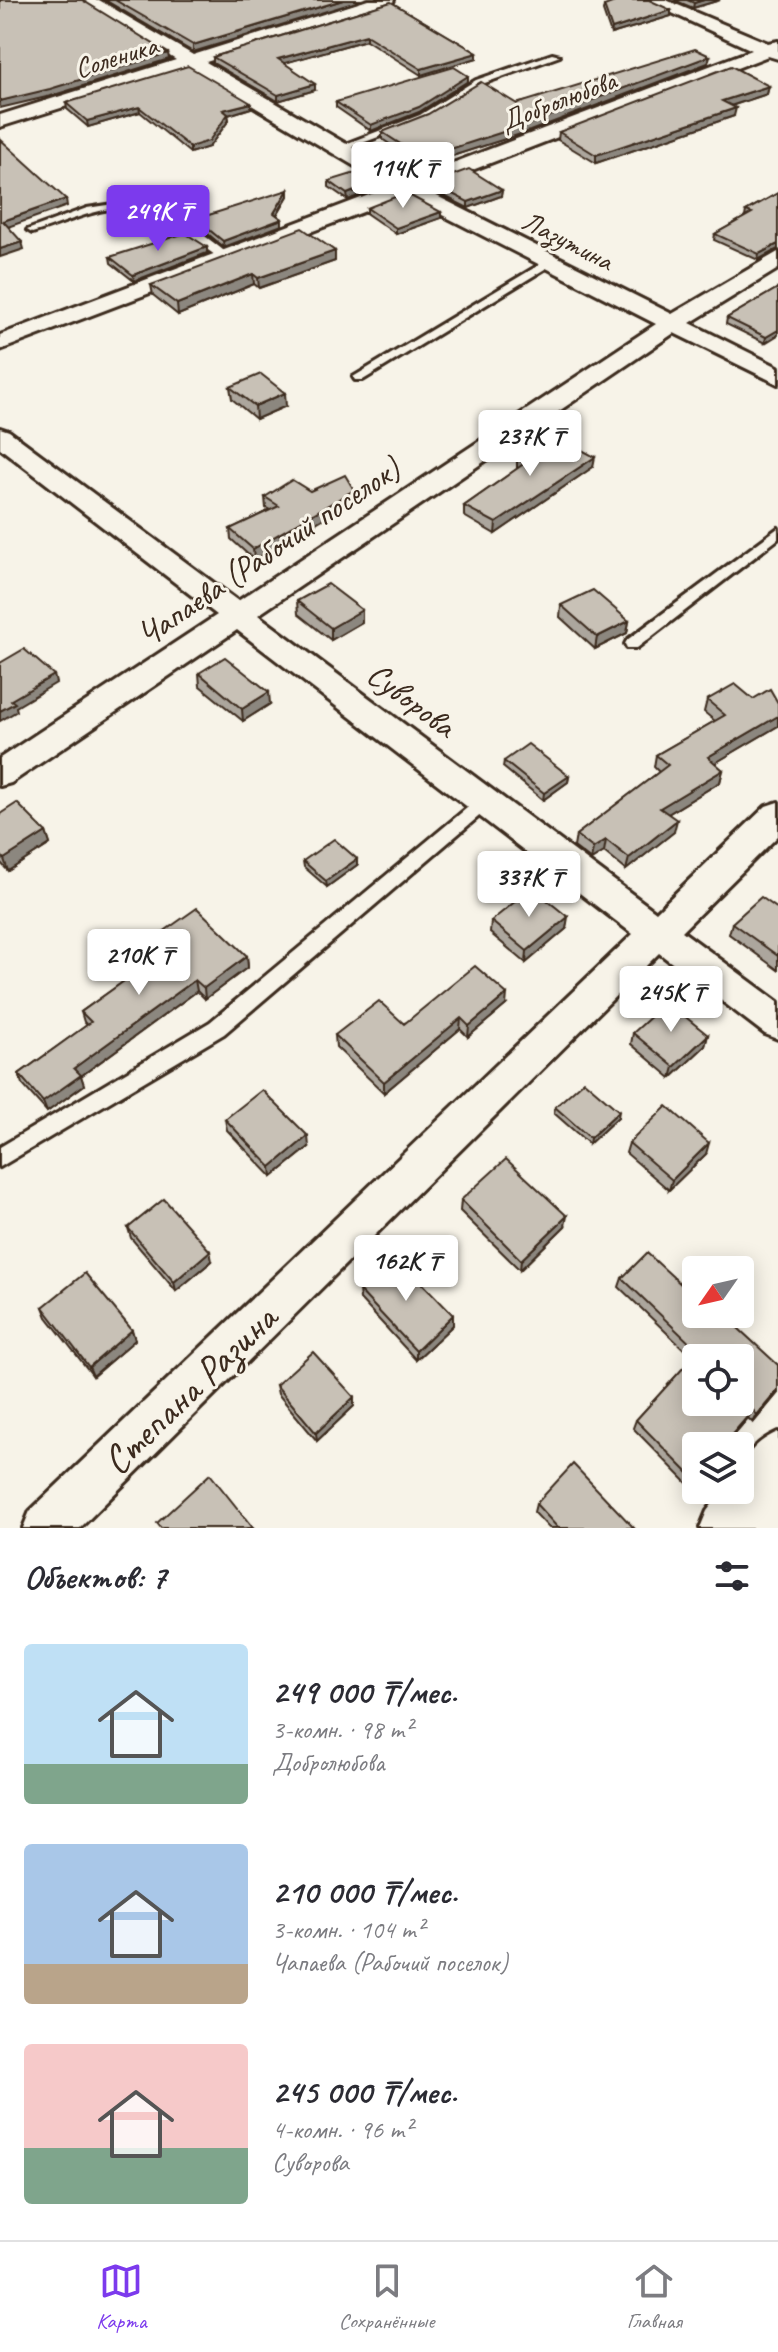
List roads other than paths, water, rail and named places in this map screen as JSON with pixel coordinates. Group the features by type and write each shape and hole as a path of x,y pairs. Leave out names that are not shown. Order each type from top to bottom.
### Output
{"street":[{"name":"Лазутина","path":"87,0 406,188 778,377"},
{"name":"Соленика","path":"0,121 386,0"},
{"path":"652,0 775,50"},
{"name":"Добролюбова","path":"0,343 775,50"},
{"name":"Чапаева (Рабочий поселок)","path":"0,774 671,325 778,259"},
{"name":"Суворова","path":"0,436 778,1023"},
{"name":"Степана Разина","path":"47,1528 778,815"},
{"path":"750,1513 778,1455"}],"lane":[{"path":"340,148 423,117 479,82 555,56"},
{"path":"32,230 100,209 130,205 153,213 225,257"},
{"path":"359,377 549,262"},
{"path":"632,644 778,532"},
{"path":"0,1158 217,1028 485,802"}]}
